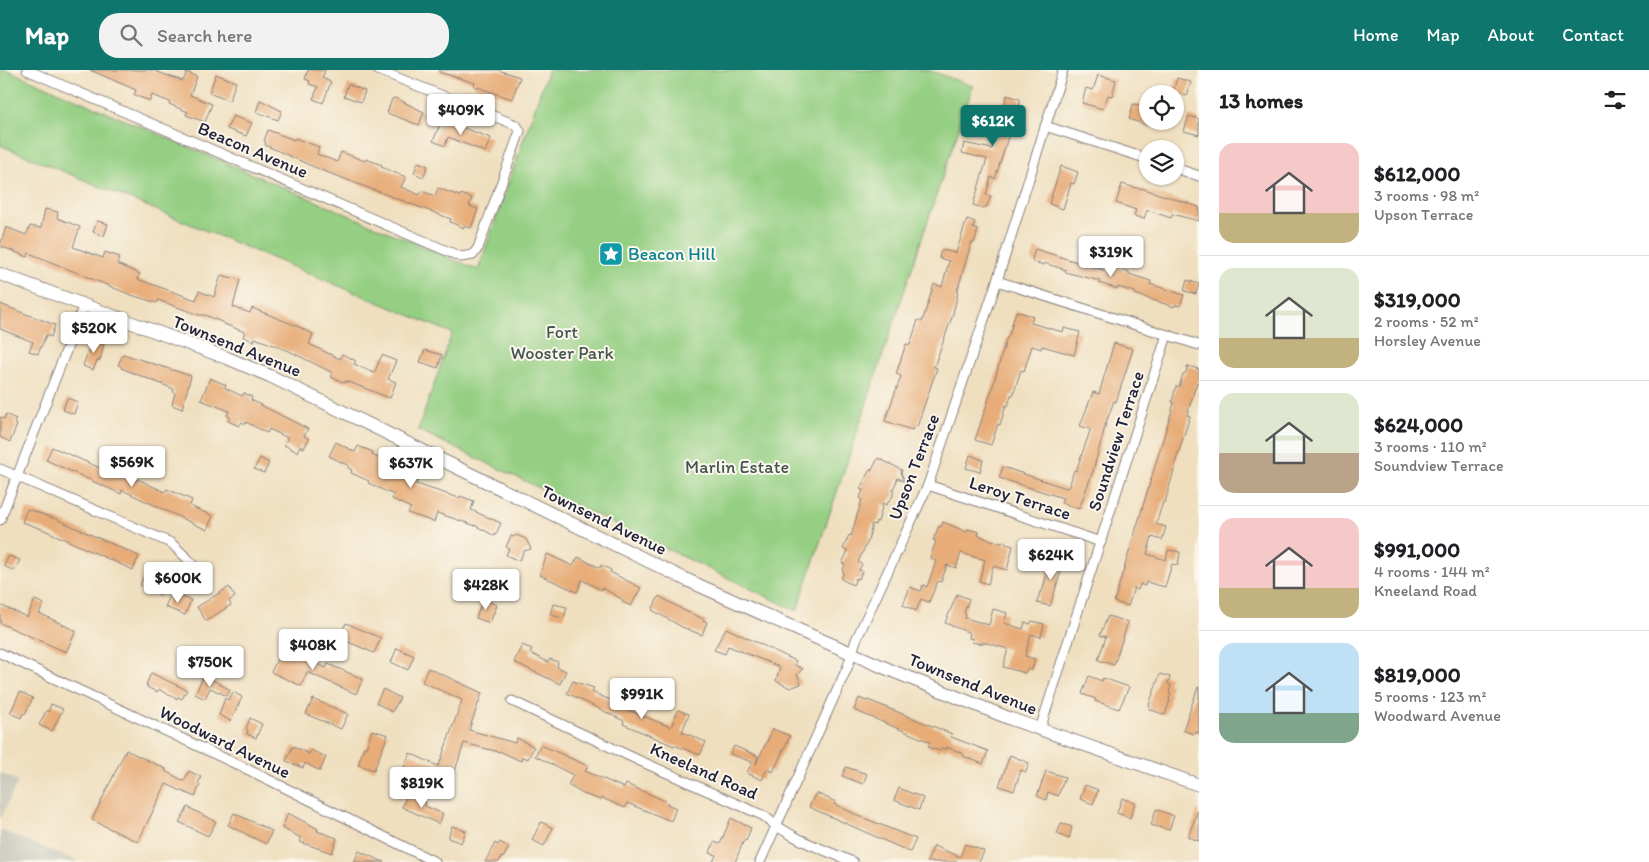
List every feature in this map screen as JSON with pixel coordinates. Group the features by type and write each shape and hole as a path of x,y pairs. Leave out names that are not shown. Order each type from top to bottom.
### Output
{"main road":[{"name":"Townsend Avenue","path":"0,274 227,358 270,376 687,580 852,653 946,693 1040,729 1199,785"}],"street":[{"name":"Beacon Avenue","path":"27,70 461,257 473,255 478,248 520,132 511,122 378,70"},
{"name":"Upson Terrace","path":"760,862 848,666 856,640 928,485 997,281 1063,70"},
{"path":"1045,126 1139,157"},
{"path":"1184,171 1199,176"},
{"path":"997,281 1199,345"},
{"path":"0,520 84,305"},
{"name":"Soundview Terrace","path":"1040,729 1167,335"},
{"path":"0,468 171,543 194,565"},
{"name":"Leroy Terrace","path":"928,485 1101,542"},
{"name":"Woodward Avenue","path":"0,653 251,771 435,862"},
{"name":"Kneeland Road","path":"512,701 764,816 791,835 852,862"}],"shaded area":[{"path":"0,773 18,781 0,819"},
{"path":"0,830 75,860 75,862 0,862"}],"green space":[{"path":"0,70 7,70 478,270 548,70 928,70 973,86 797,611 418,430 452,333 0,145"}],"building":[{"path":"90,70 152,70 183,81 187,72 197,77 190,95 212,104 205,122 186,115 188,112 152,95 150,101 134,95 136,90"},
{"path":"308,70 325,70 322,78 331,82 323,103 313,99 318,87 309,84 310,81 305,79"},
{"path":"439,70 498,70 520,77 512,99 474,86 475,83 439,72"},
{"path":"216,74 236,82 229,101 209,93"},
{"path":"1098,75 1116,80 1112,96 1108,95 1103,109 1082,103 1086,88 1093,90"},
{"path":"1177,78 1191,82 1187,96 1184,95 1184,85 1175,85"},
{"path":"348,84 365,91 361,102 344,96"},
{"path":"1007,95 1020,99 1020,103 1017,114 1013,113 1007,133 1009,134 995,179 991,177 986,195 991,196 987,206 983,208 973,205 987,159 962,153 964,143 992,149 999,123 976,118 978,109 1001,114"},
{"path":"395,98 424,112 419,125 387,113 392,99"},
{"path":"260,100 282,111 278,120 256,112"},
{"path":"1133,104 1139,105 1139,123 1129,119"},
{"path":"233,116 252,123 246,136 227,129"},
{"path":"1189,116 1199,119 1199,135 1184,131"},
{"path":"442,120 491,138 485,152 448,137 445,146 433,141"},
{"path":"268,130 319,147 317,154 337,162 341,152 382,165 381,167 406,177 401,187 420,195 422,191 435,196 438,188 472,198 469,206 478,209 471,228 464,226 464,228 450,222 451,219 321,170 265,145 266,142 264,141"},
{"path":"418,162 428,166 423,177 414,173"},
{"path":"1061,166 1078,172 1074,184 1071,183 1063,209 1049,204"},
{"path":"1122,184 1141,188 1199,207 1199,221 1172,214 1171,218 1147,210 1144,219 1134,216 1136,210 1116,203"},
{"path":"45,209 58,212 57,218 80,227 73,247 103,258 105,252 120,257 117,264 140,274 137,279 196,300 199,291 214,297 221,275 240,280 233,307 250,313 252,308 297,326 313,334 309,344 340,359 342,354 356,361 354,364 374,373 382,355 396,361 388,379 396,382 390,398 331,377 333,373 287,350 255,338 254,341 243,337 245,332 205,315 199,315 158,300 157,303 131,295 29,253 28,257 0,246 6,227 26,235 30,226 41,228"},
{"path":"967,219 975,222 973,228 978,230 974,243 972,242 970,247 952,317 934,367 937,368 917,427 914,426 912,430 885,421 901,376 896,374 906,344 910,345 918,320 922,322 934,284 942,287 949,261 939,258 941,250 956,253"},
{"path":"97,221 108,224 104,236 93,232"},
{"path":"1035,249 1083,264 1086,257 1095,260 1093,267 1113,273 1114,267 1151,281 1150,284 1184,295 1180,306 1175,305 1174,307 1135,294 1135,292 1099,283 1100,281 1065,272 1066,270 1044,263 1044,265 1033,262"},
{"path":"1187,280 1199,284 1196,294 1184,291"},
{"path":"0,304 55,325 51,337 46,335 38,354 29,351 33,342 0,329"},
{"path":"1016,311 1033,316 1031,323 1063,332 1064,328 1080,332 1074,355 1042,346 1041,349 1032,346 1024,371 1021,370 1013,395 1011,395 1008,406 1006,405 991,445 975,440"},
{"path":"92,339 104,344 100,360 97,361 93,370 83,366"},
{"path":"1114,343 1133,349 1116,402 1114,401 1106,423 1093,471 1079,509 1061,503 1063,498 999,478 1003,467 1066,488 1069,487 1090,431 1090,429 1080,426 1093,392 1099,394"},
{"path":"425,350 442,355 438,368 420,362"},
{"path":"123,354 191,376 182,409 172,405 174,389 121,368 118,365"},
{"path":"1188,366 1199,369 1199,383 1197,382 1187,415 1190,416 1165,502 1163,502 1156,524 1166,527 1162,540 1152,537 1147,554 1166,560 1168,550 1180,552 1178,565 1172,564 1165,587 1146,582 1145,586 1140,584 1138,590 1134,588 1128,606 1114,602 1174,403 1172,402 1176,386 1179,387"},
{"path":"210,378 226,385 225,388 242,396 244,393 252,397 251,400 308,429 304,436 309,439 304,448 300,446 297,452 284,445 288,438 269,429 267,433 246,422 245,424 242,422 239,426 228,421 230,417 227,415 229,411 201,400"},
{"path":"67,398 78,402 74,414 63,410"},
{"path":"6,414 16,419 14,423 17,425 10,442 0,437 0,417 4,419"},
{"path":"336,442 355,452 358,446 373,452 372,455 419,478 416,484 474,501 471,510 501,523 495,536 476,526 437,513 434,522 408,513 411,508 392,499 394,495 351,473 352,470 348,468 349,466 329,456"},
{"path":"52,447 107,471 111,463 120,467 117,473 136,481 137,479 165,492 167,489 192,500 190,506 213,516 207,530 122,490 121,494 46,460"},
{"path":"970,455 983,460 980,472 966,468"},
{"path":"260,458 269,463 264,473 254,469"},
{"path":"878,458 902,470 904,481 898,478 893,489 893,496 886,505 883,503 878,522 876,521 875,525 872,524 868,541 858,562 862,564 859,570 862,571 859,579 856,578 853,585 841,579 845,565 842,563 848,551 843,549 849,535 851,536 862,499 860,498 863,490 860,489"},
{"path":"27,509 56,519 139,556 133,570 42,529 22,522"},
{"path":"943,522 967,532 968,529 979,532 978,535 984,538 1001,543 1005,541 1006,544 1013,546 1007,570 993,566 988,584 979,581 985,560 961,553 956,568 947,565 941,582 938,581 929,602 921,599 916,611 903,605 910,587 921,591 923,585 927,587 936,561 930,558 936,541 933,540 939,526 941,527"},
{"path":"516,535 526,539 531,549 524,551 519,561 506,555 509,549 506,547 511,536 514,537"},
{"path":"547,554 573,566 578,557 600,568 601,565 611,570 610,572 641,588 631,606 622,602 623,600 603,588 602,590 582,580 577,592 540,575"},
{"path":"1052,555 1065,559 1050,606 1037,603"},
{"path":"9,556 20,560 14,571 4,566"},
{"path":"145,573 166,582 160,595 140,585"},
{"path":"229,587 235,597 229,601 231,605 206,621 197,607"},
{"path":"171,593 191,600 185,615 165,607"},
{"path":"957,594 969,599 964,613 966,614 965,618 989,625 993,609 1007,613 1004,623 1023,629 1025,622 1030,624 1032,621 1044,624 1041,637 1031,634 1025,656 1035,659 1032,670 1027,669 1025,673 1003,667 1008,649 987,643 972,642 973,639 969,638 970,633 945,623"},
{"path":"659,596 685,611 704,619 707,622 702,635 682,627 652,610"},
{"path":"483,599 497,605 490,623 476,618"},
{"path":"35,600 44,604 39,613 76,631 66,652 0,623 0,605 27,617"},
{"path":"553,604 567,607 564,618 550,615"},
{"path":"1108,616 1128,622 1114,665 1098,660 1106,637 1100,635"},
{"path":"346,623 381,638 374,653 339,638"},
{"path":"726,628 796,661 795,665 803,669 797,674 801,684 790,688 776,681 780,667 728,646 725,654 714,650"},
{"path":"522,645 532,649 530,653 548,662 550,659 558,662 557,667 566,671 560,684 514,662"},
{"path":"283,647 326,668 328,664 363,679 356,694 307,672 301,686 271,672"},
{"path":"397,648 414,656 408,670 391,662"},
{"path":"428,668 482,693 469,730 515,743 517,738 534,747 528,759 522,757 521,761 499,751 464,743 455,771 445,788 404,767 410,753 439,765 462,700 422,682"},
{"path":"151,673 187,690 182,699 178,697 177,699 160,690 157,692 147,687 148,685 146,685"},
{"path":"1160,674 1170,677 1168,684 1171,685 1170,700 1165,715 1149,709"},
{"path":"204,675 230,690 227,696 210,688 205,699 195,694"},
{"path":"1089,676 1102,681 1103,678 1129,687 1119,709 1095,701 1096,699 1082,694"},
{"path":"573,681 594,688 592,692 626,707 625,709 671,727 678,710 689,714 682,732 706,742 700,755 623,724 624,721 567,693"},
{"path":"1198,687 1199,733 1194,732 1193,734 1183,730"},
{"path":"383,689 400,698 392,712 376,703"},
{"path":"20,692 33,698 21,718 10,713"},
{"path":"233,692 242,697 231,721 219,715 225,698 228,700"},
{"path":"859,698 952,734 951,737 988,751 983,764 947,747 946,750 942,748 940,751 928,747 930,742 854,710"},
{"path":"313,699 348,714 341,729 306,714"},
{"path":"51,704 63,709 52,731 39,725"},
{"path":"250,718 262,724 256,738 247,734 248,730 246,729"},
{"path":"773,729 790,736 773,772 767,769 762,780 747,773 752,762 730,754 734,746 758,756 756,764"},
{"path":"372,730 388,735 374,770 358,765"},
{"path":"541,745 588,766 585,771 624,788 626,784 668,802 667,804 676,808 671,821 627,803 625,808 602,798 601,800 583,794 568,785 573,775 535,756"},
{"path":"293,746 309,754 311,750 326,757 320,771 305,763 303,768 286,761"},
{"path":"126,750 166,769 165,771 184,781 189,771 201,777 195,797 166,784 138,842 92,820"},
{"path":"1010,755 1029,763 1026,772 1021,770 1014,791 999,786"},
{"path":"846,767 867,774 863,784 842,776"},
{"path":"1046,771 1065,777 1058,796 1048,792 1046,800 1037,796"},
{"path":"1085,785 1098,790 1093,804 1080,799"},
{"path":"899,788 923,798 919,810 894,800"},
{"path":"816,793 859,816 916,839 910,852 809,807"},
{"path":"407,794 426,803 425,806 443,814 439,824 402,807"},
{"path":"1122,798 1135,803 1130,818 1117,813"},
{"path":"188,807 216,822 208,836 179,822"},
{"path":"1156,809 1174,816 1169,830 1151,825"},
{"path":"1199,810 1199,841 1188,837"},
{"path":"234,813 272,831 266,844 228,825"},
{"path":"288,813 318,829 317,831 337,838 332,853 300,842 301,838 282,828"},
{"path":"731,818 751,828 746,841 744,840 735,862 713,862 716,855 710,853 714,842 720,844"},
{"path":"541,822 553,828 544,846 532,840"},
{"path":"1061,823 1072,827 1069,839 1057,834"},
{"path":"452,826 466,831 461,843 448,838"},
{"path":"500,842 509,847 503,858 501,857 499,862 485,862 495,843 498,845"},
{"path":"965,844 984,851 979,862 927,862 934,846 960,857"},
{"path":"359,851 384,862 354,862"}],"place":[{"name":"Beacon Hill","path":"611,254"}],"park label":[{"name":"Fort Wooster Park","path":"562,342"},
{"name":"Marlin Estate","path":"737,467"}]}
